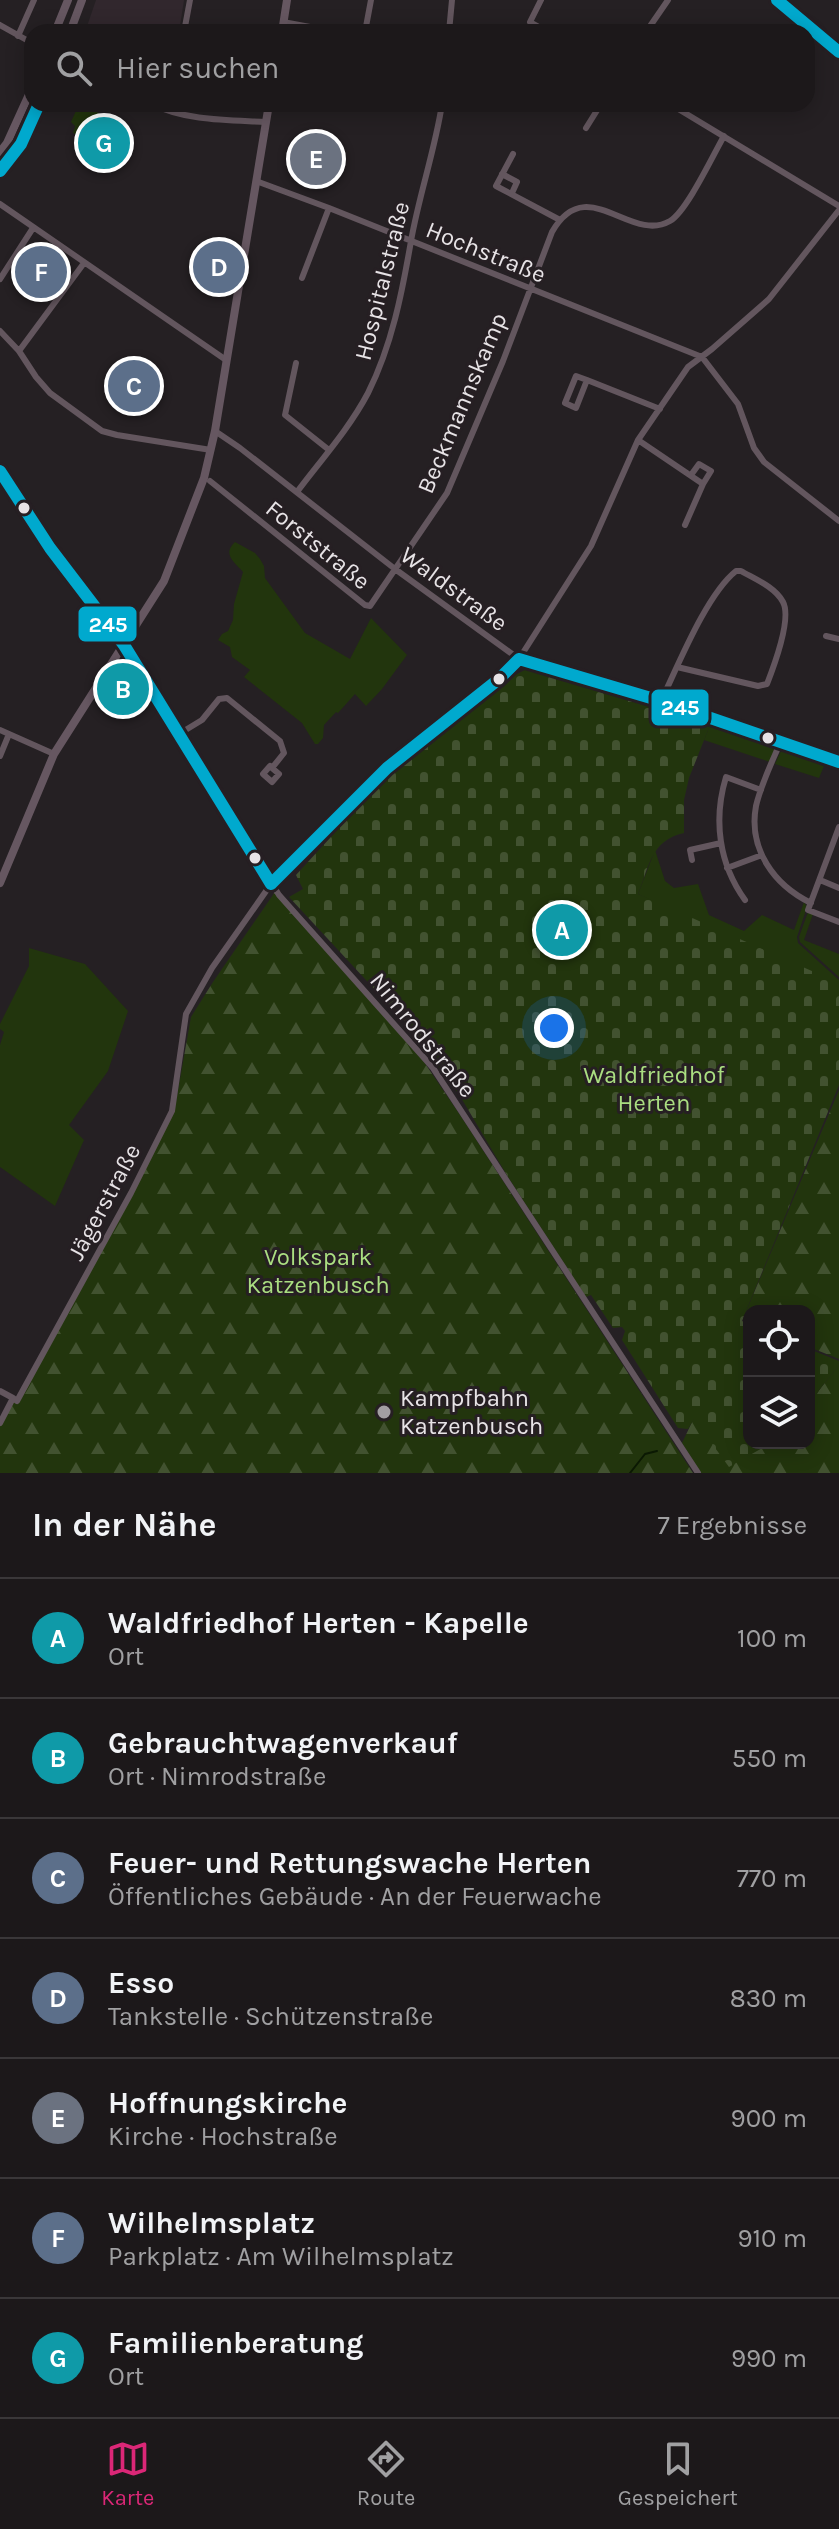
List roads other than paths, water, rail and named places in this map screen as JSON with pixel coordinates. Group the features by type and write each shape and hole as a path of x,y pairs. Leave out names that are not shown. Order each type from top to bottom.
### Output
{"main road":[{"path":"58,24 68,0"},
{"path":"73,24 82,0"},
{"path":"283,22 287,0"},
{"path":"0,152 24,106"},
{"path":"0,171 21,144 35,112"},
{"path":"0,883 54,754 164,581 192,513 215,431 268,112"}],"street":[{"path":"18,36 34,0"},
{"path":"186,24 190,0"},
{"path":"366,24 371,0"},
{"path":"450,24 452,0"},
{"path":"534,24 530,22 541,0"},
{"path":"652,24 668,0"},
{"path":"777,0 806,24"},
{"path":"283,22 294,24"},
{"path":"0,25 24,39"},
{"path":"815,32 839,52"},
{"name":"Hospitalstraße","path":"297,492 355,415 388,345 408,269 411,241 440,112"},
{"path":"586,128 596,112"},
{"path":"684,112 839,208"},
{"path":"171,113 266,122"},
{"path":"513,154 496,186 560,220 573,210 594,207 648,226 670,221 683,209 724,136"},
{"path":"502,174 517,182 512,193"},
{"name":"Hochstraße","path":"256,181 702,357"},
{"path":"0,204 226,360"},
{"path":"302,278 329,208"},
{"name":"Jägerstraße","path":"0,1423 13,1398 17,1401 58,1327 172,1111 186,1014 212,968 271,884 387,768 499,679 519,659 591,546 638,440 688,367 769,299 839,208"},
{"name":"Beckmannskamp","path":"395,569 447,493 503,361 552,232 560,220"},
{"path":"0,279 33,228"},
{"path":"19,351 84,263"},
{"path":"0,331 50,393 102,431 211,450"},
{"path":"702,357 738,404 754,448 764,462 839,521"},
{"path":"296,363 285,415 329,450"},
{"path":"587,380 576,408 565,403 576,376 587,380 660,409"},
{"name":"Waldstraße","path":"215,431 519,659 661,701 839,762"},
{"path":"638,440 703,484"},
{"path":"685,525 711,471 699,464 691,475"},
{"name":"Nimrodstraße","path":"0,471 50,548 124,645 271,884 433,1068 698,1473"},
{"name":"Forststraße","path":"210,481 365,605 370,606 395,569"},
{"path":"661,701 692,635 716,595 736,571 771,588 782,601 785,611 782,637 767,684 758,686 677,667"},
{"path":"826,636 839,639"},
{"path":"179,734 202,720 219,699 227,698 280,741 284,753 272,768"},
{"path":"0,730 54,754"},
{"path":"0,756 9,734"},
{"path":"781,741 761,790 756,809 756,829 762,855 777,880 811,903"},
{"path":"745,900 727,868 721,843 719,812 726,777 761,790"},
{"path":"839,827 808,910 839,922"},
{"path":"692,860 690,850 721,843"},
{"path":"831,850 839,853"},
{"path":"727,868 762,855"},
{"path":"820,880 839,888"},
{"path":"0,1391 13,1398"}],"waterway":[{"path":"630,1473 645,1454 657,1451"}],"place":[{"name":"Familienberatung","path":"104,143"},
{"name":"Hoffnungskirche","path":"316,159"},
{"name":"Esso","path":"219,267"},
{"name":"Wilhelmsplatz","path":"41,272"},
{"name":"Feuer- und Rettungswache Herten","path":"134,386"},
{"name":"Gebrauchtwagenverkauf","path":"123,689"},
{"name":"Waldfriedhof Herten - Kapelle","path":"562,930"},
{"name":"Kampfbahn Katzenbusch","path":"384,1412"}],"park label":[{"name":"Waldfriedhof Herten","path":"654,1089"},
{"name":"Volkspark Katzenbusch","path":"318,1271"}]}
